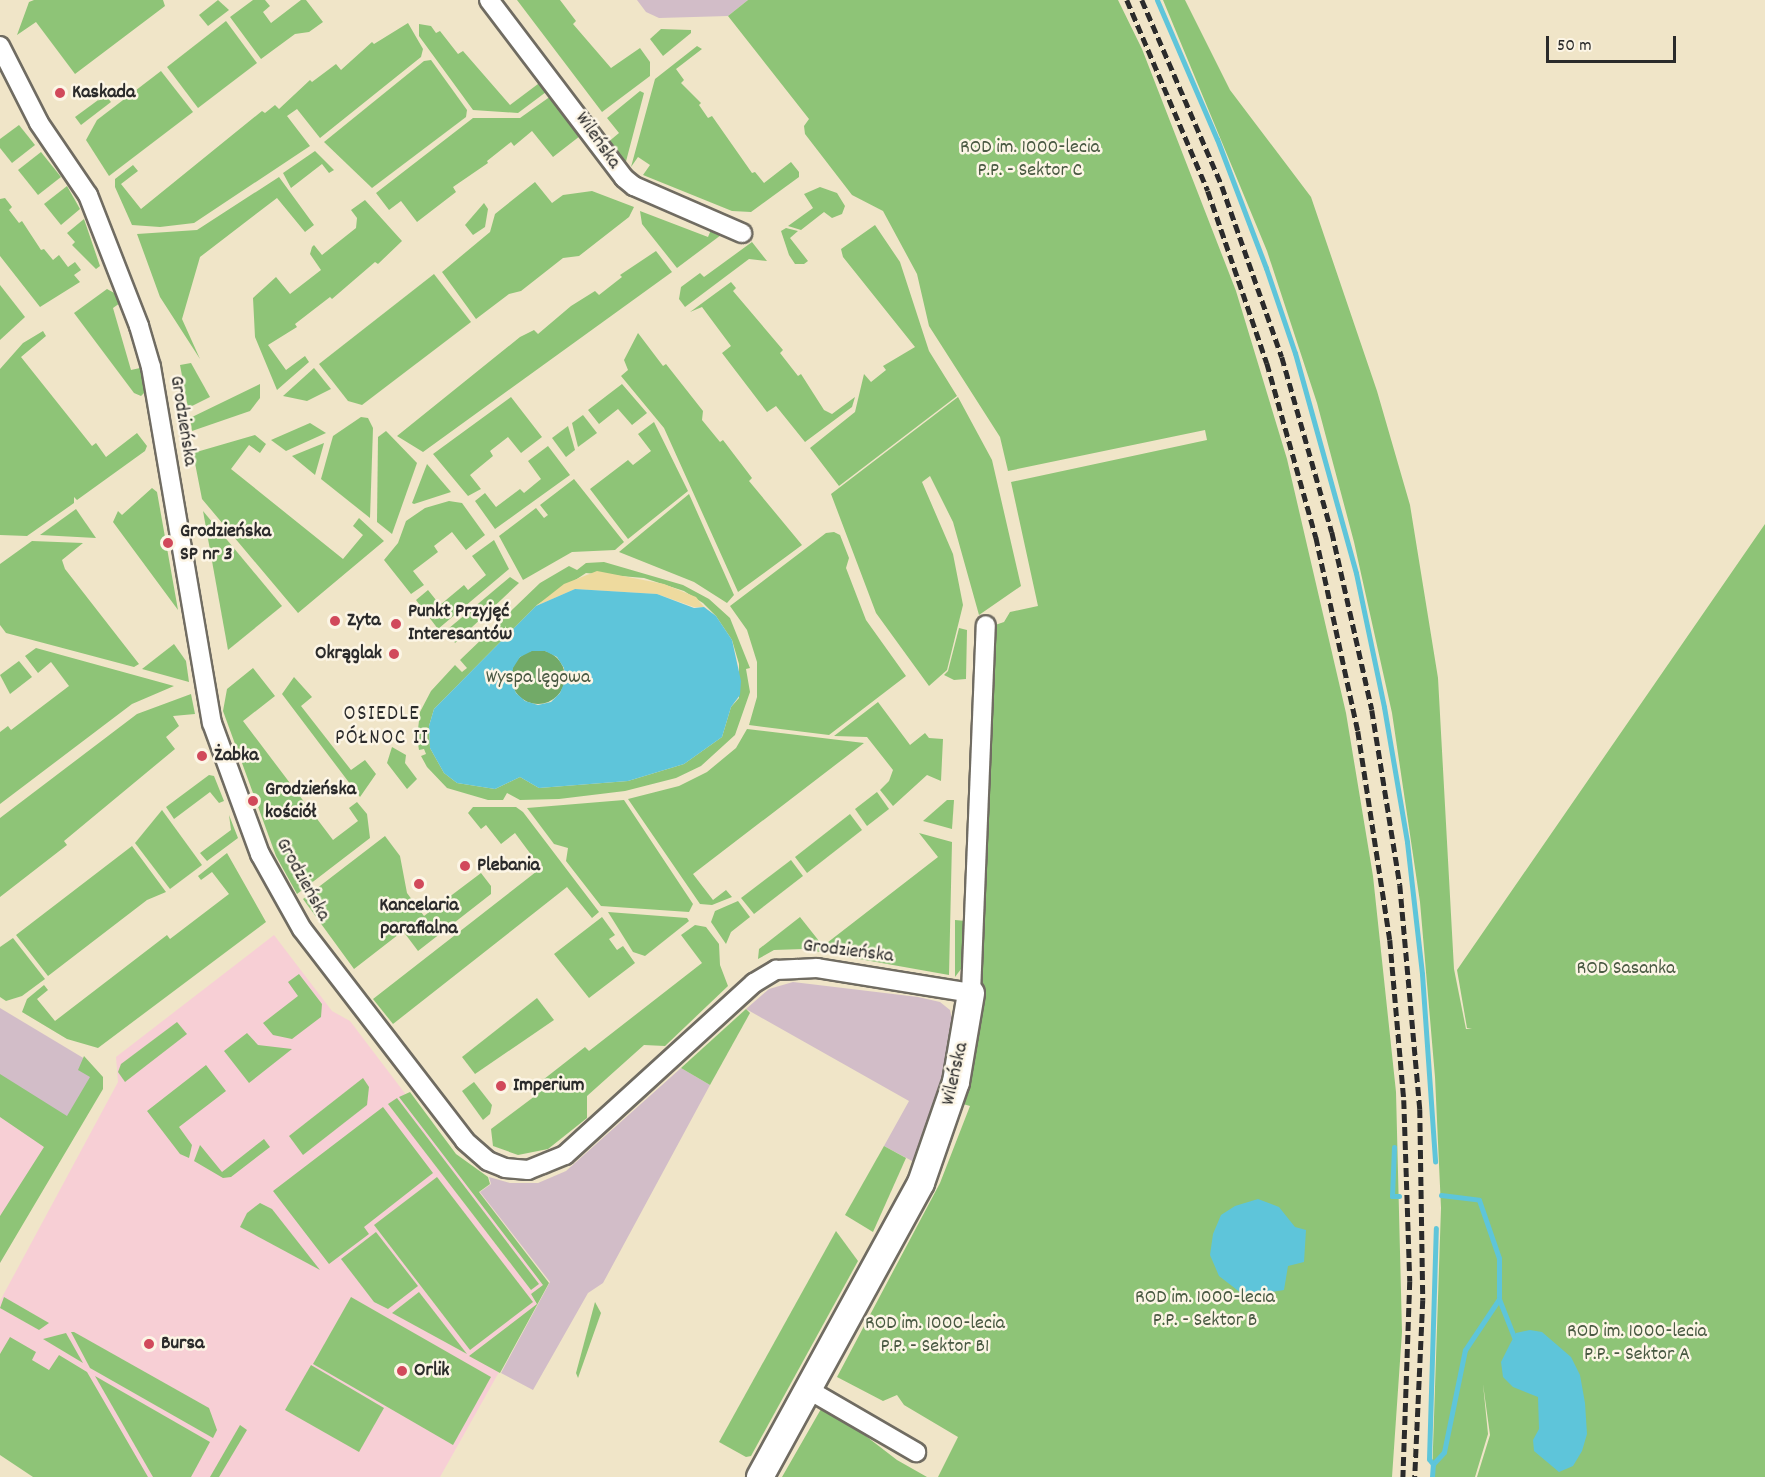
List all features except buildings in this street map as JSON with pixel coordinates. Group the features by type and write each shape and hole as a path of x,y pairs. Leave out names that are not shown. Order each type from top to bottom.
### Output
{"street":[{"name":"Wileńska","path":"489,0 624,178 634,186 742,233"},
{"name":"Grodzieńska","path":"0,46 39,123 88,195 139,326 151,367 212,723 260,854 302,929 471,1148 488,1161 511,1169 543,1167 565,1155 754,983 776,970 817,968 971,993"},
{"name":"Wileńska","path":"760,1477 921,1183 956,1082 971,993 987,625"},
{"path":"809,1390 916,1452"}],"shaded area":[{"path":"637,0 748,0 728,16 659,18 646,12"},
{"path":"274,935 332,1011 350,1021 549,1283 440,1477 51,1477 0,1441 0,1301 118,1082 116,1057"},
{"path":"793,982 918,997 940,1002 950,1010 953,1023 941,1080 914,1162 884,1146 909,1101 746,1009 769,989"},
{"path":"0,1008 85,1059 103,1080 77,1125 0,1077"},
{"path":"681,1068 710,1085 603,1283 588,1293 533,1390 501,1373 550,1282 480,1192 491,1184 489,1177 510,1183 538,1183 566,1171"},
{"path":"0,1077 77,1125 0,1263"}],"green space":[{"path":"34,0 163,0 165,6 75,74 36,22 17,35 29,2"},
{"path":"218,0 229,10 208,26 199,15"},
{"path":"253,0 265,0 270,6 263,12 271,23 301,0 306,0 323,22 309,32 295,34 261,59 230,17"},
{"path":"517,0 560,0 576,21 573,24 611,68 640,48 650,62 650,76 602,112"},
{"path":"748,0 1118,0 1142,49 1236,291 1287,459 1346,713 1373,876 1396,1092 1402,1332 1392,1477 938,1477 958,1437 904,1405 897,1395 883,1401 837,1377 940,1183 970,1106 963,1104 976,1044 972,1043 980,991 995,625 1004,622 1010,612 1038,606 1011,482 1207,440 1205,430 1008,471 1000,437 929,326 917,274 883,211 852,195 805,134 804,126 809,119 728,16"},
{"path":"1163,0 1185,0 1230,90 1311,197 1377,391 1410,505 1438,678 1454,969 1466,1029 1472,1029 1467,1028 1457,970 1765,524 1765,1477 1477,1477 1490,1435 1483,1384 1488,1434 1475,1477 1432,1477 1441,1208 1435,1077 1420,902 1392,713 1354,542 1317,403 1267,251"},
{"path":"226,21 257,63 198,108 167,67"},
{"path":"408,23 423,49 421,57 320,138 297,109 287,116 310,146 194,223 160,227 132,225 115,187 115,179 133,165 138,171 121,184 141,209 262,111 265,113 275,105 279,109 310,80 312,82 336,64 341,70 372,42 374,44"},
{"path":"419,24 431,26 436,33 440,31 458,54 463,51 510,105 542,81 546,92 518,113 473,110 419,36"},
{"path":"661,29 691,30 691,33 663,56 650,39"},
{"path":"697,46 702,49 676,69 684,80 681,83 701,103 699,105 708,118 712,116 752,173 755,172 764,183 791,162 799,172 799,177 751,212 732,211 643,175 650,165 638,157 631,167 655,79"},
{"path":"431,60 467,110 466,117 372,188 324,142 424,61"},
{"path":"161,71 193,112 109,176 86,140 97,120"},
{"path":"640,91 644,93 624,169 607,143 619,133 607,118"},
{"path":"105,95 111,102 81,125 75,117"},
{"path":"551,96 580,136 553,157 532,131 514,146 511,142 487,161 488,163 453,187 456,192 417,222 401,201 389,210 376,193 473,118 520,118"},
{"path":"19,125 35,145 12,163 0,148 0,139"},
{"path":"315,151 334,170 329,173 322,164 291,188 283,173"},
{"path":"41,152 61,177 38,195 18,170"},
{"path":"279,177 314,225 305,232 277,198 200,257 182,319 200,359 160,297 137,234 197,230"},
{"path":"535,182 552,203 563,195 592,191 634,207 629,217 579,256 563,258 521,291 509,294 476,319 442,272 490,232 495,214"},
{"path":"67,186 80,209 61,225 44,204"},
{"path":"820,187 837,193 845,206 842,214 832,218 824,212 801,230 788,226 813,208 804,194"},
{"path":"5,198 12,207 9,210 19,223 22,221 41,250 44,249 53,260 59,255 68,267 75,262 81,270 74,275 80,282 40,307 0,256 0,199"},
{"path":"365,200 402,241 378,264 375,262 332,299 330,297 295,324 297,327 268,345 286,370 305,356 309,362 277,390 255,337 253,298 276,277 290,294 321,270 310,254 312,247 314,245 322,255 356,228 357,218 351,210"},
{"path":"484,203 488,209 485,227 473,235 465,225"},
{"path":"640,211 708,237 713,225 725,232 677,268 642,224"},
{"path":"84,219 100,266 96,269 72,245 75,242 67,233"},
{"path":"875,225 900,262 929,351 957,396 839,486 810,448 855,412 864,374 871,382 886,370 883,366 915,347 843,257 841,249"},
{"path":"786,228 798,231 790,238 808,261 804,264 795,264 789,255 781,231"},
{"path":"752,242 767,261 749,259 685,307 679,299 681,287 700,273 704,277"},
{"path":"656,251 672,272 423,452 397,436 520,337 534,330 538,334 571,306 595,291 599,295 622,277 620,275"},
{"path":"434,274 471,322 362,405 348,401 319,364"},
{"path":"731,282 736,288 733,291 783,350 780,353 798,376 801,374 824,410 832,414 855,397 852,407 805,442 776,406 767,412 722,353 731,346 702,307 690,312"},
{"path":"0,285 25,317 0,340"},
{"path":"107,289 118,295 120,303 113,308 131,370 140,368 146,391 141,396 134,393 74,313"},
{"path":"43,331 46,336 21,357 92,446 96,443 106,457 137,433 147,446 145,451 77,500 74,497 74,503 27,536 0,535 0,369 23,343"},
{"path":"638,333 663,366 666,364 703,411 702,420 720,442 723,440 752,478 749,481 802,545 738,592 664,428 621,376 628,370 624,360"},
{"path":"191,363 210,397 188,408 180,365"},
{"path":"314,368 331,389 307,401 283,396"},
{"path":"260,384 260,398 250,411 192,431 190,418"},
{"path":"622,384 647,413 632,425 618,409 599,424 588,410"},
{"path":"511,397 542,437 521,453 508,437 490,451 493,456 470,475 481,489 468,496 433,454"},
{"path":"958,397 992,460 1021,586 979,615 953,522 930,476 922,482 953,554 963,605 947,670 929,686 876,613 831,494"},
{"path":"583,415 597,433 578,447 572,423"},
{"path":"361,417 368,418 373,428 370,518 321,479 333,436"},
{"path":"654,422 688,491 628,539 590,489 628,460 633,465 651,451 638,434"},
{"path":"310,423 326,433 286,451 271,440"},
{"path":"568,426 575,450 566,457 552,438"},
{"path":"386,431 417,463 392,534 377,522 378,437"},
{"path":"255,435 266,444 260,453 249,445 231,469 343,559 363,535 353,526 359,518 384,541 298,613 202,499 193,453"},
{"path":"324,443 315,475 292,456"},
{"path":"548,446 570,475 495,529 475,501 485,493 496,507 520,489 524,493 541,479 528,461"},
{"path":"427,464 451,492 414,504 412,503"},
{"path":"574,479 624,542 615,550 572,552 523,580 499,536 536,508 544,518 548,515 540,505"},
{"path":"152,488 157,492 178,610 113,522 118,511 122,515"},
{"path":"689,494 734,595 727,603 694,582 619,552"},
{"path":"449,501 462,503 485,535 466,550 452,532 434,546 438,552 413,571 424,585 411,594 384,560 398,543 406,521 425,508"},
{"path":"76,509 96,538 40,535"},
{"path":"203,511 282,606 228,650"},
{"path":"834,532 840,535 849,558 846,568 866,620 906,676 829,735 749,725 757,697 757,662 747,630 730,606 826,533"},
{"path":"494,540 509,569 438,629 416,600 428,590 440,605 464,585 468,590 486,575 472,556"},
{"path":"32,541 83,543 62,560 65,569 139,664 134,667 6,633 0,625 0,564"},
{"path":"604,562 683,585 709,599 730,618 750,668 746,669 750,692 735,735 701,766 676,778 625,791 559,799 520,800 507,793 503,800 488,800 447,788 427,767 421,756 426,754 424,749 419,750 417,738 420,712 431,691 455,665 462,672 467,668 460,660 540,583 569,566 577,570 586,563","holes":["586,573 644,578 684,591 703,603 716,616 732,640 739,664 739,698 731,707 722,737 684,764 628,781 539,788 520,777 495,789 457,783 444,773 430,748 429,726 434,709 537,605"]},
{"path":"510,577 519,583 455,643 448,629"},
{"path":"959,628 967,630 966,679 954,680 944,675 948,671"},
{"path":"174,644 186,661 189,682 142,669"},
{"path":"36,648 174,686 132,704 0,804 0,732 8,726 11,730 69,686 51,662 38,673 25,656"},
{"name":"Wyspa lęgowa","path":"538,650 548,652 557,658 563,667 565,677 563,687 557,696 548,702 538,704 528,702 519,696 513,687 511,677 513,667 519,658 528,652"},
{"path":"19,661 32,677 10,694 0,675"},
{"path":"253,668 275,696 243,721 333,840 358,821 349,808 357,802 367,814 370,838 297,894 276,856 223,711 227,689"},
{"path":"294,677 312,697 301,706 351,770 365,760 376,774 360,797 282,694"},
{"path":"191,694 195,714 173,716 179,726 166,737 175,749 64,841 67,845 0,897 0,818 137,714"},
{"path":"878,702 910,745 925,733 929,738 943,739 941,781 927,775 893,806 880,790 889,781 893,770 867,737 834,736"},
{"path":"747,729 864,743 693,874 713,900 726,890 732,897 712,905 700,904 628,799 679,786 707,772 736,748"},
{"path":"392,747 406,755 405,763 417,779 407,789 387,763"},
{"path":"209,775 214,776 224,801 219,803 210,792 174,819 166,807"},
{"path":"877,792 889,809 867,826 855,809"},
{"path":"624,800 693,904 689,912 601,906 566,861 568,848 554,844 527,808"},
{"path":"947,800 954,800 952,829 923,821"},
{"path":"473,807 516,807 523,812 599,912 592,918 567,887 393,1024 373,999 541,868 515,833 501,844 486,825 481,829 468,813"},
{"path":"162,810 202,865 170,889 135,843"},
{"path":"850,814 862,830 807,873 795,857"},
{"path":"229,815 238,838 207,861 200,853 231,830"},
{"path":"919,833 952,842 949,975 803,949 774,950 758,959 759,949 800,917 823,946 938,857"},
{"path":"385,836 400,856 407,893 424,916 481,873 491,886 491,894 418,951 403,931 354,969 303,899"},
{"path":"132,846 166,892 147,900 48,976 16,935"},
{"path":"227,853 266,922 98,1048 67,1039 22,1012 27,999 44,985 48,990 37,999 55,1021 167,935 170,939 229,894 212,872 201,880 198,876"},
{"path":"791,860 803,876 754,914 741,898"},
{"path":"738,901 750,917 731,932 726,944 711,922 715,911"},
{"path":"608,912 687,918 689,921 645,956 633,952"},
{"path":"602,917 615,935 609,939 617,950 623,946 635,963 589,998 554,954"},
{"path":"955,920 966,921 964,965 955,977"},
{"path":"695,925 706,927 719,944 720,965 728,986 665,1046 644,1045 587,1096 587,1118 548,1149 518,1155 493,1146 491,1129 535,1096 530,1090 585,1047 589,1051 702,963 681,935"},
{"path":"13,938 45,979 22,996 6,1001 0,997 0,947"},
{"path":"299,974 322,1004 321,1017 292,1039 273,1035 263,1023 298,996 288,982"},
{"path":"537,998 554,1020 475,1074 462,1057"},
{"path":"746,1009 750,1013 710,1085 681,1068"},
{"path":"177,1022 187,1034 125,1082 118,1072 121,1064"},
{"path":"247,1033 258,1045 292,1049 249,1083 224,1051"},
{"path":"84,1056 103,1077 103,1089 0,1263 0,1216 44,1147 0,1117 0,1074 67,1116 90,1077 78,1070"},
{"path":"206,1065 226,1091 179,1127 192,1145 189,1158 180,1154 147,1111"},
{"path":"363,1078 369,1087 367,1105 303,1155 289,1136"},
{"path":"474,1082 492,1105 490,1114 483,1120 462,1091"},
{"path":"410,1092 456,1154 488,1177 490,1184 479,1192 549,1283 500,1373 469,1356 537,1304 531,1294 543,1285 399,1097"},
{"path":"397,1098 539,1284 531,1290 388,1104"},
{"path":"383,1107 433,1173 364,1227 369,1234 329,1264 273,1191"},
{"path":"264,1139 270,1147 231,1177 223,1178 194,1161 200,1145 222,1172"},
{"path":"884,1146 906,1158 873,1232 845,1215"},
{"path":"437,1177 533,1302 470,1350 374,1225"},
{"path":"260,1203 272,1209 320,1270 240,1227 247,1213"},
{"path":"836,1231 858,1261 751,1456 746,1457 719,1442"},
{"path":"376,1232 418,1286 388,1309 374,1302 341,1259"},
{"path":"419,1292 467,1354 392,1313"},
{"path":"4,1297 49,1323 39,1330 0,1308"},
{"name":"Orlik","path":"351,1297 491,1377 453,1445 313,1364"},
{"path":"595,1302 601,1313 578,1378 576,1373"},
{"path":"71,1332 209,1408 217,1430 213,1438 90,1368"},
{"path":"66,1333 83,1363 43,1339"},
{"path":"10,1337 36,1352 32,1360 49,1370 59,1355 87,1372 148,1477 33,1477 0,1455 0,1354"},
{"path":"311,1365 384,1408 359,1452 285,1410"},
{"path":"95,1376 210,1442 191,1477 153,1477"},
{"path":"821,1409 858,1430 897,1460 927,1477 782,1477"},
{"path":"240,1425 247,1430 219,1477 210,1477"}],"sand":[{"path":"597,571 664,584 696,597 704,607 694,607 657,594 575,589 536,606 564,584"}],"water":[{"path":"575,589 657,594 694,608 704,607 716,616 732,640 741,681 740,695 731,707 722,737 684,764 628,781 539,788 520,777 495,789 457,783 444,773 430,748 429,726 434,709 536,606","holes":["532,651 545,651 557,657 564,668 565,681 560,693 551,702 538,705 525,701 516,693 511,681 513,668 520,657"]},
{"path":"1258,1199 1279,1207 1295,1227 1306,1230 1304,1262 1288,1266 1284,1290 1245,1296 1219,1276 1210,1255 1213,1234 1221,1215 1235,1206"},
{"path":"1530,1330 1542,1332 1571,1357 1580,1375 1587,1434 1582,1451 1573,1466 1559,1472 1534,1451 1533,1440 1539,1429 1538,1397 1513,1387 1503,1377 1501,1362 1516,1333"}],"waterway":[{"path":"1157,0 1217,139 1266,268 1295,353 1356,573 1384,707 1407,842 1422,974 1435,1162"},
{"path":"1394,1147 1392,1196 1399,1196"},
{"path":"1441,1195 1479,1200 1499,1258 1499,1299"},
{"path":"1432,1477 1433,1464 1429,1459 1436,1228"},
{"path":"1433,1464 1444,1452 1465,1350 1499,1299 1514,1337"}],"railway":[{"path":"1127,0 1208,191 1267,363 1316,537 1358,731 1390,940 1404,1100 1410,1281 1403,1477"},
{"path":"1142,0 1222,186 1282,357 1332,532 1372,710 1400,885 1420,1109 1423,1300 1415,1477"}],"place":[{"name":"Kaskada","path":"60,93"},
{"name":"Grodzieńska SP nr 3","path":"168,543"},
{"name":"Zyta","path":"335,621"},
{"name":"Punkt Przyjęć Interesantów","path":"396,624"},
{"name":"Okrąglak","path":"394,654"},
{"name":"Żabka","path":"202,756"},
{"name":"Grodzieńska kościół","path":"253,801"},
{"name":"Plebania","path":"465,866"},
{"name":"Kancelaria parafialna","path":"419,884"},
{"name":"Imperium","path":"501,1086"},
{"name":"Bursa","path":"149,1344"},
{"name":"Orlik","path":"402,1371"}],"district":[{"name":"OSIEDLE PÓŁNOC II","path":"382,727"}],"park label":[{"name":"ROD im. 1000-lecia P.P. - Sektor C","path":"1030,160"},
{"name":"ROD Sasanka","path":"1626,969"},
{"name":"ROD im. 1000-lecia P.P. - Sektor B","path":"1205,1310"},
{"name":"ROD im. 1000-lecia P.P. - Sektor B1","path":"935,1336"},
{"name":"ROD im. 1000-lecia P.P. - Sektor A","path":"1637,1344"}]}
